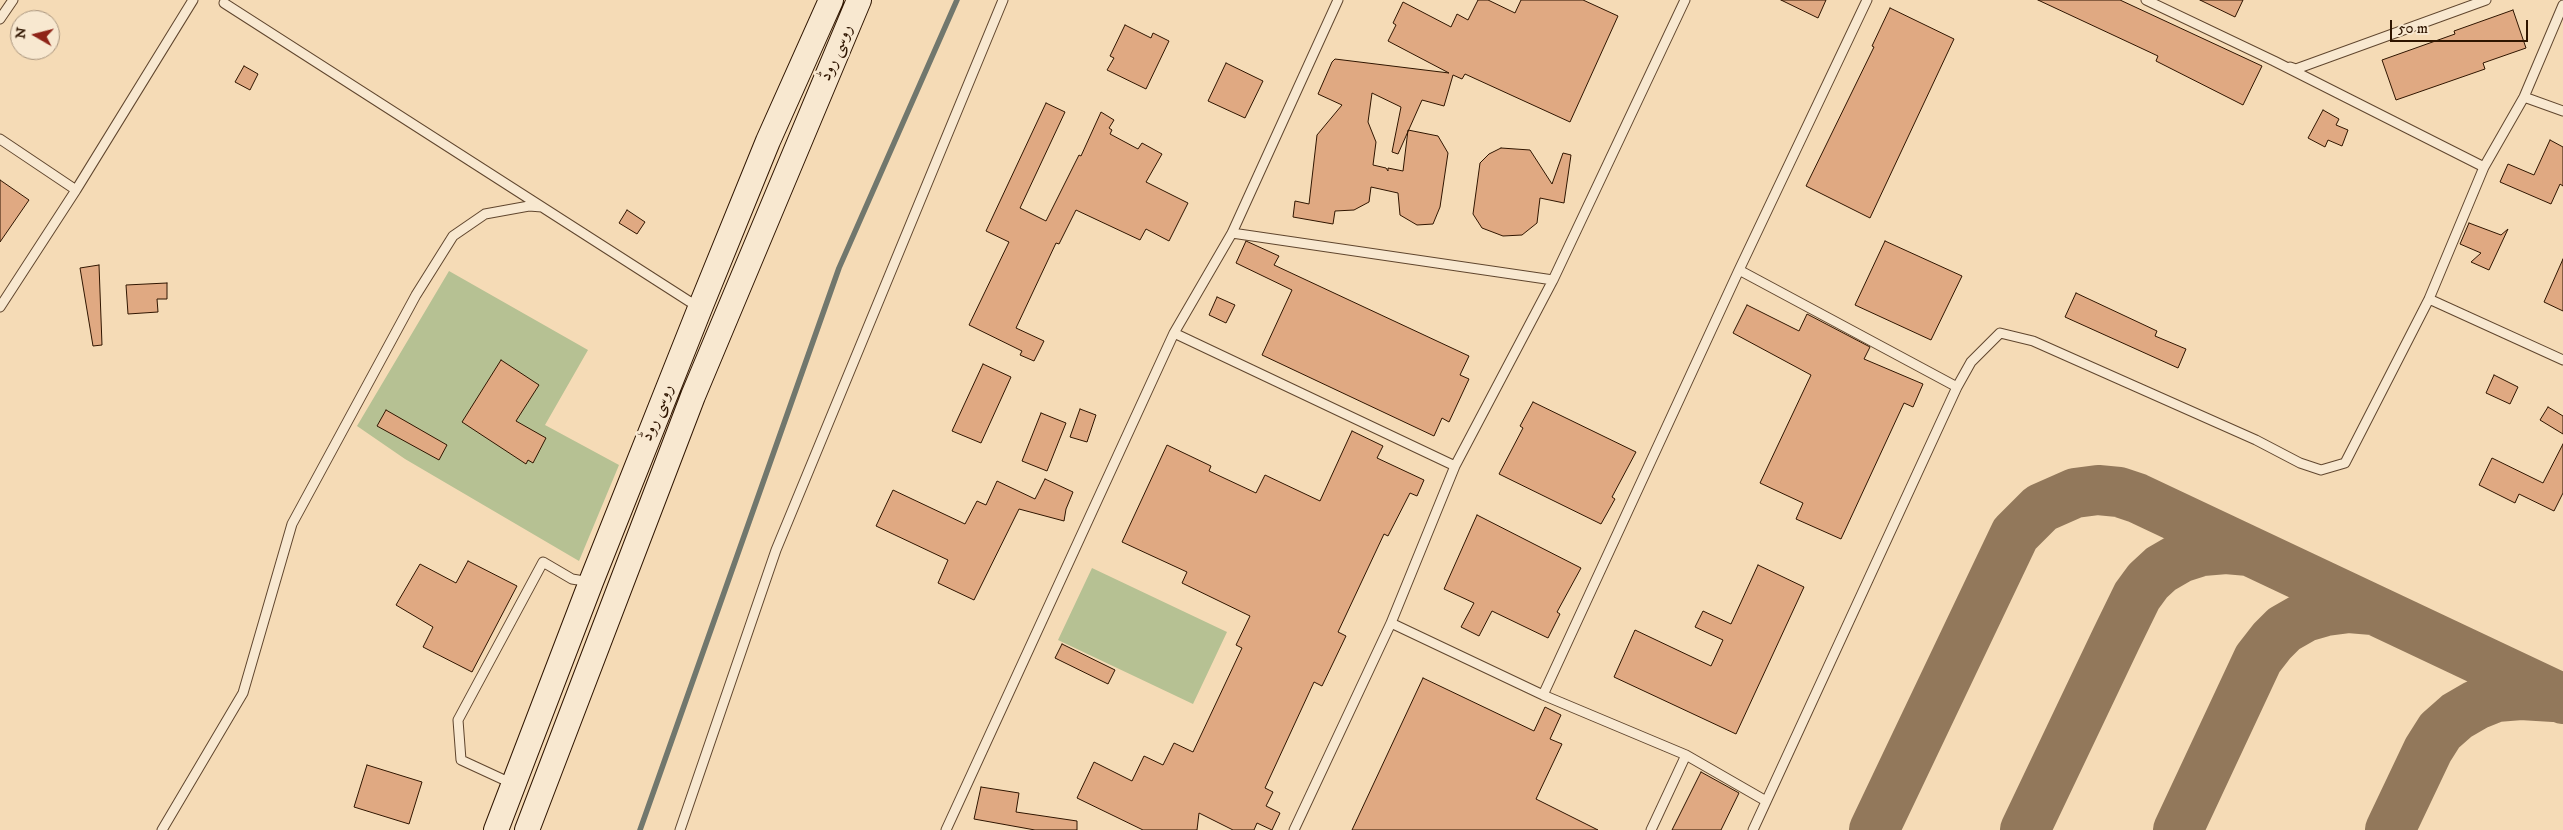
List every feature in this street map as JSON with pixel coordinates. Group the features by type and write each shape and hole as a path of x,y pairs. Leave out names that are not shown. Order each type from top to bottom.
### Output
{"main road":[{"name":"روسی روڈ","path":"496,830 591,582 700,308 768,141 830,0"},
{"name":"روسی روڈ","path":"526,830 692,396 860,0"},
{"path":"513,784 540,796"}],"lane":[{"path":"0,19 13,0"},
{"path":"0,307 76,190 192,0"},
{"path":"680,830 776,550 1003,0"},
{"path":"946,830 1174,333 1232,233 1338,0"},
{"path":"1294,830 1391,623 1455,466 1553,280 1685,0"},
{"path":"1543,695 1739,270 1867,0"},
{"path":"2146,0 2274,61 2484,167"},
{"path":"2274,61 2296,69 2486,0"},
{"path":"224,3 700,308"},
{"path":"1753,830 1957,386 1971,362 2000,333 2033,341 2256,440 2300,463 2321,470 2345,463 2430,298 2484,167 2524,97 2563,5"},
{"path":"2524,97 2563,111"},
{"path":"0,139 76,190"},
{"path":"162,830 243,693 292,524 416,295 452,236 486,214 529,206 542,207"},
{"path":"1232,233 1553,280"},
{"path":"1739,270 1957,386"},
{"path":"2430,298 2563,360"},
{"path":"1174,333 1455,466"},
{"path":"513,784 461,760 458,720 542,562 572,579 591,582"},
{"path":"1391,623 1543,695 1686,755 1766,801"},
{"path":"1651,830 1686,755"}],"green space":[{"path":"449,271 588,350 545,425 619,465 579,561 405,459 357,426"},
{"path":"1092,568 1227,632 1193,704 1058,640"}],"building":[{"path":"1478,0 1488,0 1515,13 1521,0 1583,0 1618,16 1570,122 1465,74 1462,79 1453,75 1444,106 1422,100 1409,130 1438,136 1448,153 1440,207 1433,224 1417,225 1400,215 1398,193 1371,187 1369,202 1354,210 1335,211 1333,224 1293,217 1295,201 1309,204 1317,135 1342,105 1318,94 1335,59 1449,73 1388,41 1396,25 1393,23 1403,2 1451,27 1457,14 1468,20","holes":["1372,93 1401,107 1392,152 1398,154 1408,132 1403,171 1388,168 1388,171 1386,168 1373,165 1376,142 1368,122"]},
{"path":"1781,0 1826,0 1818,18"},
{"path":"2038,0 2120,0 2262,66 2243,105 2156,61 2158,56"},
{"path":"2200,0 2243,0 2235,17"},
{"path":"1890,8 1954,39 1870,218 1806,186 1874,47 1872,46"},
{"path":"2513,10 2526,48 2483,63 2485,69 2396,100 2382,60 2455,34 2454,31"},
{"path":"1125,25 1151,38 1153,33 1169,41 1146,89 1107,70 1114,58 1110,56"},
{"path":"1226,63 1263,81 1245,118 1208,101"},
{"path":"244,66 258,74 250,90 235,82"},
{"path":"1046,103 1065,112 1020,208 1046,221 1079,155 1081,156 1101,112 1114,120 1109,128 1112,130 1110,134 1138,149 1142,143 1162,154 1146,182 1188,203 1169,241 1146,229 1140,240 1076,210 1059,244 1056,243 1016,328 1044,341 1034,361 1020,355 1022,351 969,325 1009,242 986,231"},
{"path":"2323,110 2339,119 2336,125 2348,130 2342,146 2328,140 2325,147 2308,138"},
{"path":"2550,140 2563,147 2563,186 2560,184 2551,204 2500,182 2508,164 2534,175"},
{"path":"1501,148 1530,150 1552,184 1563,153 1571,155 1564,203 1540,198 1537,223 1522,235 1503,236 1482,228 1473,214 1480,163 1489,154"},
{"path":"0,180 29,200 0,242"},
{"path":"627,210 645,222 637,234 619,223"},
{"path":"2469,223 2501,235 2508,229 2489,270 2471,262 2481,253 2460,244"},
{"path":"1246,241 1279,256 1274,265 1469,356 1460,375 1469,379 1449,422 1442,418 1434,436 1262,355 1292,290 1236,263"},
{"path":"1885,241 1962,276 1931,340 1855,305"},
{"path":"2563,259 2563,311 2544,302"},
{"path":"99,265 102,345 93,346 80,268"},
{"path":"167,283 167,299 157,299 158,312 128,314 126,285"},
{"path":"2076,293 2157,331 2155,336 2186,349 2178,368 2065,317"},
{"path":"1217,297 1235,305 1226,323 1209,315"},
{"path":"1747,305 1799,331 1807,314 1870,347 1864,359 1923,384 1913,407 1904,403 1841,539 1796,519 1803,503 1760,483 1811,375 1733,333"},
{"path":"501,360 539,385 516,421 546,438 533,463 528,460 526,464 462,422"},
{"path":"983,364 1011,377 981,443 952,431"},
{"path":"2494,375 2518,387 2510,404 2486,393"},
{"path":"1533,402 1636,452 1612,497 1615,499 1601,524 1499,474 1523,428 1520,426"},
{"path":"2548,407 2563,416 2563,434 2540,420"},
{"path":"1080,409 1096,415 1087,442 1070,437"},
{"path":"386,410 447,445 439,460 377,426"},
{"path":"1041,413 1066,423 1047,471 1022,461"},
{"path":"1352,431 1383,446 1377,458 1424,480 1417,496 1410,493 1388,536 1384,534 1338,632 1346,636 1322,686 1314,682 1265,788 1273,792 1266,806 1280,813 1272,830 1257,823 1254,830 1233,830 1199,813 1197,830 1143,830 1077,798 1094,762 1132,781 1144,756 1163,765 1174,743 1193,752 1242,648 1236,645 1250,616 1182,583 1187,572 1122,542 1167,445 1211,466 1209,471 1256,493 1265,475 1320,501"},
{"path":"2563,444 2563,493 2554,511 2519,494 2515,503 2479,485 2492,458 2543,483"},
{"path":"1045,479 1073,492 1066,509 1064,521 1019,509 974,600 938,583 948,560 876,526 893,490 965,524 977,501 986,505 997,481 1035,499"},
{"path":"1477,515 1581,568 1557,612 1560,614 1548,638 1492,611 1479,636 1461,627 1474,603 1444,589"},
{"path":"468,561 517,586 472,672 423,647 433,627 396,605 420,564 456,583"},
{"path":"1758,565 1804,587 1736,734 1614,677 1635,630 1711,666 1723,640 1695,627 1703,611 1731,624"},
{"path":"1062,644 1115,670 1108,684 1055,658"},
{"path":"1423,678 1534,731 1545,707 1561,715 1550,739 1562,744 1536,799 1598,830 1352,830"},
{"path":"367,765 422,782 409,824 354,807"},
{"path":"1701,772 1739,793 1721,830 1672,830"},
{"path":"981,787 1019,793 1016,812 1077,821 1077,830 1035,830 974,819"}],"waterway":[{"path":"640,830 839,268 957,0"}],"taxiway":[{"path":"1874,830 2015,534 2041,508 2075,493 2098,490 2119,492 2137,498 2563,699"},
{"path":"2025,830 2137,596 2148,581 2161,569 2180,558 2202,551 2226,549 2249,551"},
{"path":"2178,830 2258,659 2272,641 2284,629 2305,617 2326,611 2349,608 2373,610"},
{"path":"2390,830 2428,750 2440,731 2457,716 2476,705 2496,697 2521,695 2554,697"}]}
